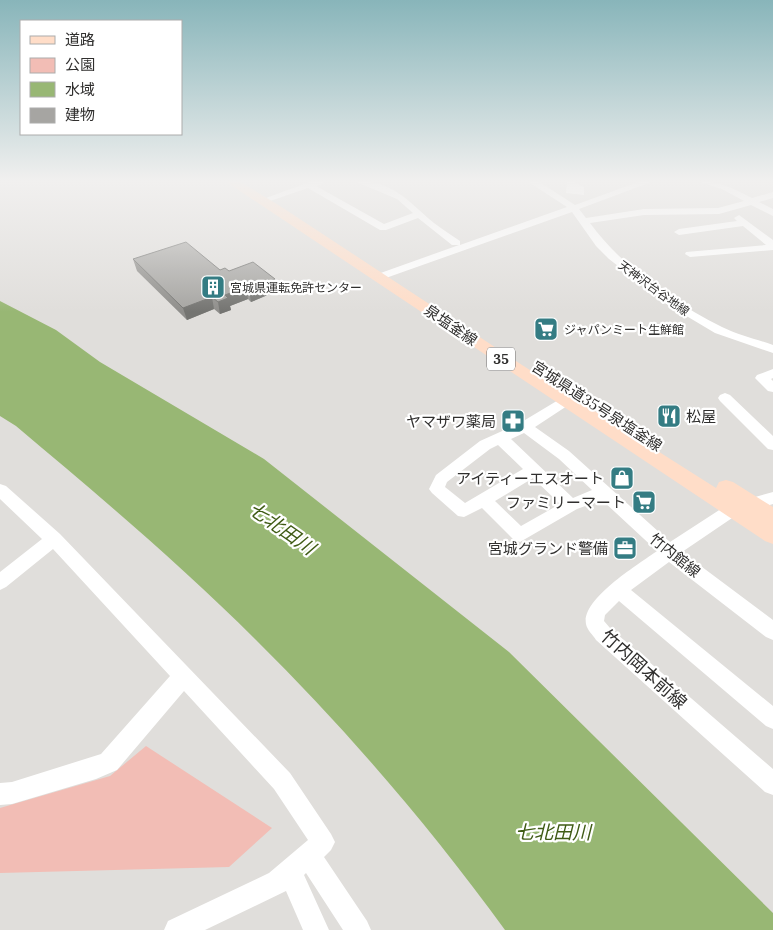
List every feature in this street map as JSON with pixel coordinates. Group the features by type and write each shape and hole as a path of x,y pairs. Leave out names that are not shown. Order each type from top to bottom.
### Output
{"main road":[{"name":"泉塩釜線","path":"302,224 380,272 565,401 773,535"},
{"name":"宮城県道35号泉塩釜線","path":"309,224 380,272 773,518"}],"street":[{"path":"377,224 383,228 393,224"},
{"path":"431,224 456,243"},
{"path":"380,272 456,243 514,224"},
{"path":"380,272 518,224"},
{"name":"天神沢台谷地線","path":"586,224 612,257 672,303 719,330 773,350"},
{"path":"679,232 736,224"},
{"path":"748,224 773,246"},
{"path":"690,254 773,246"},
{"path":"773,373 762,378 773,388"},
{"path":"725,398 773,446"},
{"path":"534,470 464,511 437,489 441,479 485,445 525,427 565,401"},
{"name":"竹内館線","path":"525,427 564,454 670,552 773,630"},
{"path":"500,438 571,505"},
{"path":"0,490 54,539 282,782 323,842 278,882 178,930"},
{"path":"484,500 520,535 571,505 604,492"},
{"name":"竹内岡本前線","path":"773,498 733,509 712,521 618,590 596,612 594,623 603,634 773,784"},
{"path":"0,582 54,539"},
{"path":"618,590 773,718"},
{"path":"0,794 31,788 96,768 109,762 176,683 186,678"},
{"path":"308,855 358,930"},
{"path":"290,871 316,930"}],"green space":[{"path":"146,746 272,828 229,867 0,873 0,808 110,776"}],"water":[{"name":"七北田川","path":"0,301 56,330 100,362 264,459 509,652 773,913 773,930 505,930 448,854 387,780 290,674 168,557 16,426 0,416"}],"building":[{"name":"宮城県運転免許センター","path":"186,242 220,270 225,268 229,271 253,262 275,279 249,290 246,287 225,295 228,298 218,302 212,297 183,308 133,259"}],"place":[{"name":"宮城県運転免許センター","path":"213,287"},
{"name":"ジャパンミート生鮮館","path":"546,329"},
{"name":"松屋","path":"669,416"},
{"name":"ヤマザワ薬局","path":"513,421"},
{"name":"アイティーエスオート","path":"622,478"},
{"name":"ファミリーマート","path":"644,502"},
{"name":"宮城グランド警備","path":"625,548"}]}
